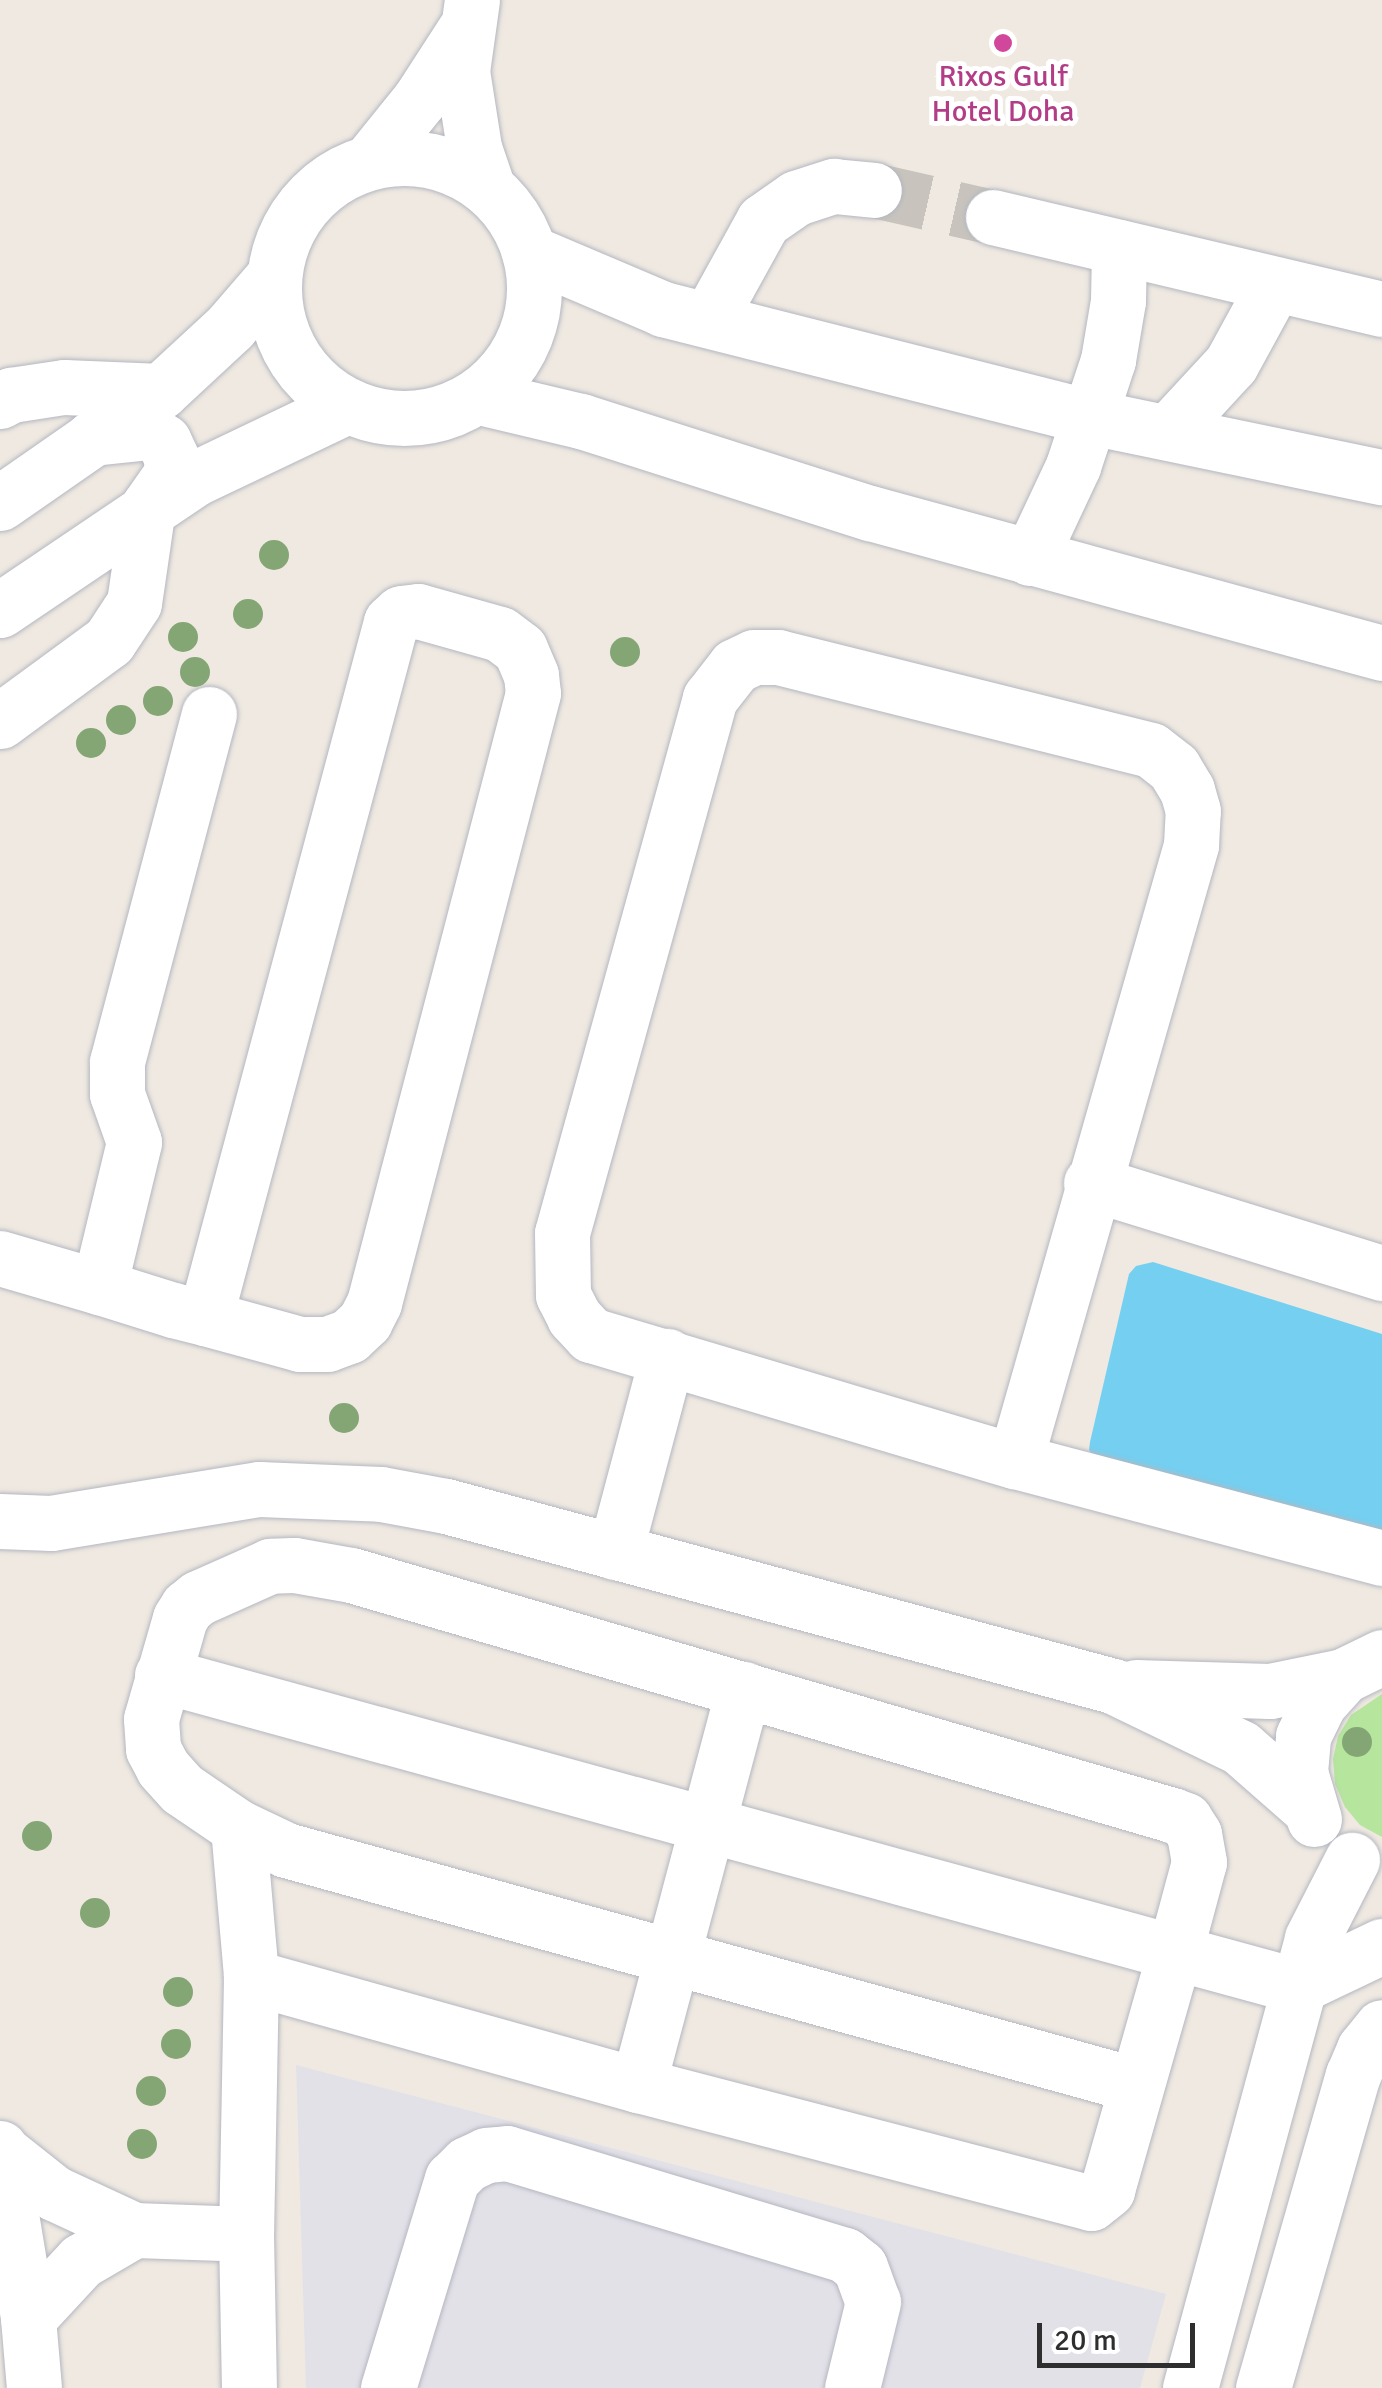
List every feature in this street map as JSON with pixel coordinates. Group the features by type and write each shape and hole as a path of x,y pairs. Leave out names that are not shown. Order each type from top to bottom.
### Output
{"street":[{"path":"370,161 420,98 468,16"},
{"path":"468,16 466,109 486,186"},
{"path":"424,159 450,165 486,186 513,215 530,252 535,291 528,331 510,366 480,397 450,411 416,419 380,417 347,406 314,383 291,352 276,316 274,276 283,237 304,204 333,178 370,161 424,159"},
{"path":"709,319 740,254 763,221 796,198 834,186 874,190"},
{"path":"993,217 1382,309"},
{"path":"1030,558 1057,508 1091,417 1112,340 1119,247"},
{"path":"530,252 618,293 709,319 1091,417 1170,430 1382,477"},
{"path":"0,503 161,391 230,327 274,276"},
{"path":"1170,430 1231,364 1274,285"},
{"path":"0,401 10,395 64,387 161,391"},
{"path":"480,397 598,426 853,508 1030,558 1369,639"},
{"path":"0,610 148,507 244,451 347,406"},
{"path":"0,721 91,656 124,624 140,581 148,507 172,474 164,442 150,432 92,438"},
{"path":"0,1258 205,1318 300,1344 327,1344 349,1336 365,1321 374,1303 532,694 526,659 500,634 418,611 401,613 392,622 205,1318"},
{"path":"1014,1461 1190,844 1193,811 1174,768 1151,750 778,657 754,658 734,666 710,698 562,1233 563,1295 574,1317 591,1335 1014,1461 1382,1558"},
{"path":"100,1287 134,1142 114,1079 117,1062 209,714"},
{"path":"1091,1183 1382,1273"},
{"path":"615,1552 667,1356"},
{"path":"0,1554 26,1522 258,1489 381,1494 615,1552 1113,1686 1241,1748 1307,1806"},
{"path":"251,1976 638,2085 1081,2203 1098,2200 1107,2190 1199,1862 1199,1846 1185,1820 350,1575 294,1565 270,1566 198,1598 180,1618 151,1719 153,1748 182,1789 238,1828 286,1850 1136,2085"},
{"path":"1113,1686 1270,1691 1363,1667"},
{"path":"1363,1667 1319,1703 1303,1736 1300,1772 1307,1806 1324,1836 1372,1871"},
{"path":"162,1674 1298,1986 1380,1946 1371,1915 1372,1871"},
{"path":"638,2085 742,1689"},
{"path":"238,1828 251,1976 246,2234 249,2388"},
{"path":"1190,2388 1312,1938 1372,1871"},
{"path":"1263,2388 1352,2075 1364,2049 1382,2027"},
{"path":"0,2150 54,2193 134,2230 246,2234"},
{"path":"0,2150 28,2318 34,2388"},
{"path":"388,2388 452,2179 467,2164 486,2155 506,2153 845,2255 860,2267 873,2302 852,2388"},
{"path":"28,2318 81,2261 134,2230"}],"shaded area":[{"path":"296,2065 1166,2294 1140,2388 306,2388"}],"green space":[{"path":"1382,1694 1382,1837 1360,1825 1345,1807 1335,1784 1333,1759 1338,1736 1351,1715"}],"water":[{"path":"1153,1262 1382,1334 1382,1536 1095,1458 1089,1450 1090,1442 1129,1274 1136,1266"}],"tunnel":[{"path":"874,190 993,217"}],"place":[{"name":"Rixos Gulf Hotel Doha","path":"1003,43"}]}
